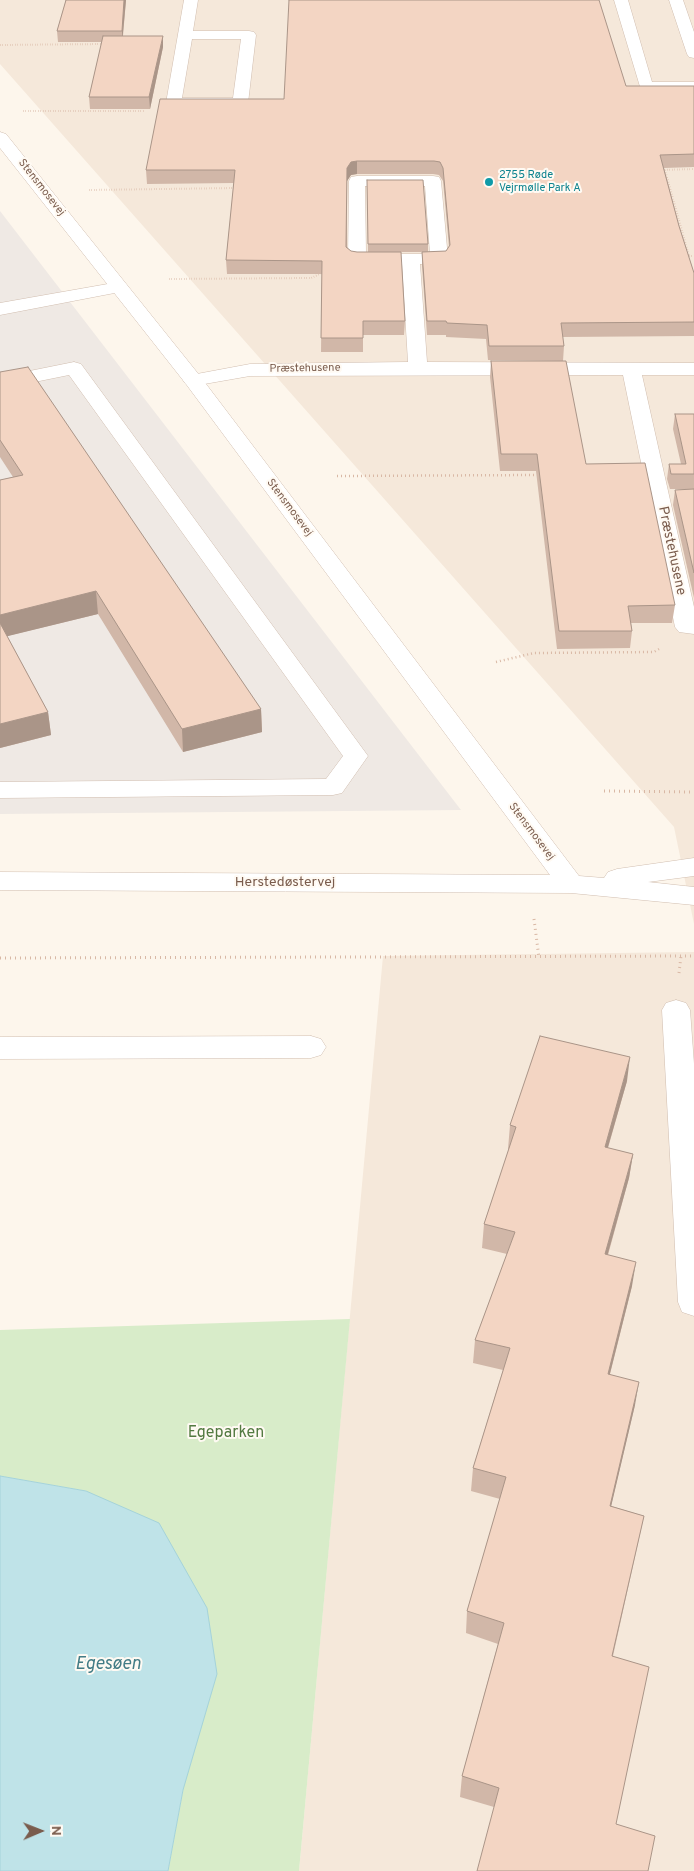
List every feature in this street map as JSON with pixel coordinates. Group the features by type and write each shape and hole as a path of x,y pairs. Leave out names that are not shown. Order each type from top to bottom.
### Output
{"street":[{"path":"186,35 249,35 240,103 174,103 191,0"},
{"path":"621,0 646,87 694,87"},
{"path":"676,0 694,54"},
{"name":"Stensmosevej","path":"0,137 193,380 571,884"},
{"path":"357,181 433,181 439,259 411,259 357,259 357,181"},
{"path":"411,259 418,368"},
{"path":"0,309 119,287"},
{"path":"0,383 74,368 356,756 332,787 0,790"},
{"name":"Præstehusene","path":"193,380 250,370 418,368 694,369"},
{"name":"Præstehusene","path":"631,369 668,497 690,627"},
{"name":"Herstedøstervej","path":"571,884 694,867"},
{"name":"Herstedøstervej","path":"0,881 571,884 694,896"},
{"path":"676,1010 694,1302"},
{"path":"0,1048 311,1047"}],"path":[{"path":"0,44 107,44"},
{"path":"23,111 159,110 174,103"},
{"path":"656,170 694,170"},
{"path":"665,170 689,256"},
{"path":"89,190 242,188"},
{"path":"680,256 694,256"},
{"path":"169,279 311,278 357,259"},
{"path":"337,476 546,475"},
{"path":"496,662 534,653 654,652 690,627"},
{"path":"604,791 694,792"},
{"path":"0,958 694,956"}],"shaded area":[{"path":"0,0 694,0 694,924 674,827 0,64"},
{"path":"0,211 461,810 0,814"},
{"path":"694,952 694,1871 299,1871 383,956"}],"green space":[{"name":"Egeparken","path":"350,1319 299,1871 168,1871 183,1790 86,1491 0,1476 0,1330"}],"water":[{"name":"Egesøen","path":"0,1476 86,1491 159,1523 207,1608 217,1674 183,1790 168,1871 0,1871"}],"building":[{"path":"66,0 124,0 122,31 57,31"},
{"path":"289,0 599,0 626,86 694,86 694,154 660,155 694,273 694,322 561,323 564,346 489,346 487,325 427,321 422,252 446,251 450,245 443,168 440,162 434,161 357,161 351,162 347,168 346,247 351,251 357,252 401,252 405,321 363,321 363,338 321,338 322,261 226,260 235,170 146,170 160,99 284,99"},
{"path":"103,36 163,36 149,97 89,97"},
{"path":"367,180 423,180 428,244 368,244"},
{"path":"491,361 566,361 586,464 645,463 675,605 628,606 632,631 559,631 537,454 501,454"},
{"path":"28,367 261,709 182,729 96,591 0,615 0,480 23,475 0,440 0,372"},
{"path":"675,414 694,414 694,474 671,474 669,464 686,464"},
{"path":"694,489 694,573 675,490"},
{"path":"0,623 48,712 0,724"},
{"path":"540,1036 630,1057 605,1147 633,1154 605,1254 636,1262 608,1374 639,1382 610,1506 644,1516 612,1656 649,1667 616,1824 655,1836 648,1871 477,1871 499,1788 462,1776 504,1623 467,1611 506,1477 473,1468 510,1348 475,1340 515,1232 484,1224 516,1127 510,1125"}],"place":[{"name":"2755 Røde Vejrmølle Park A","path":"489,182"}]}
